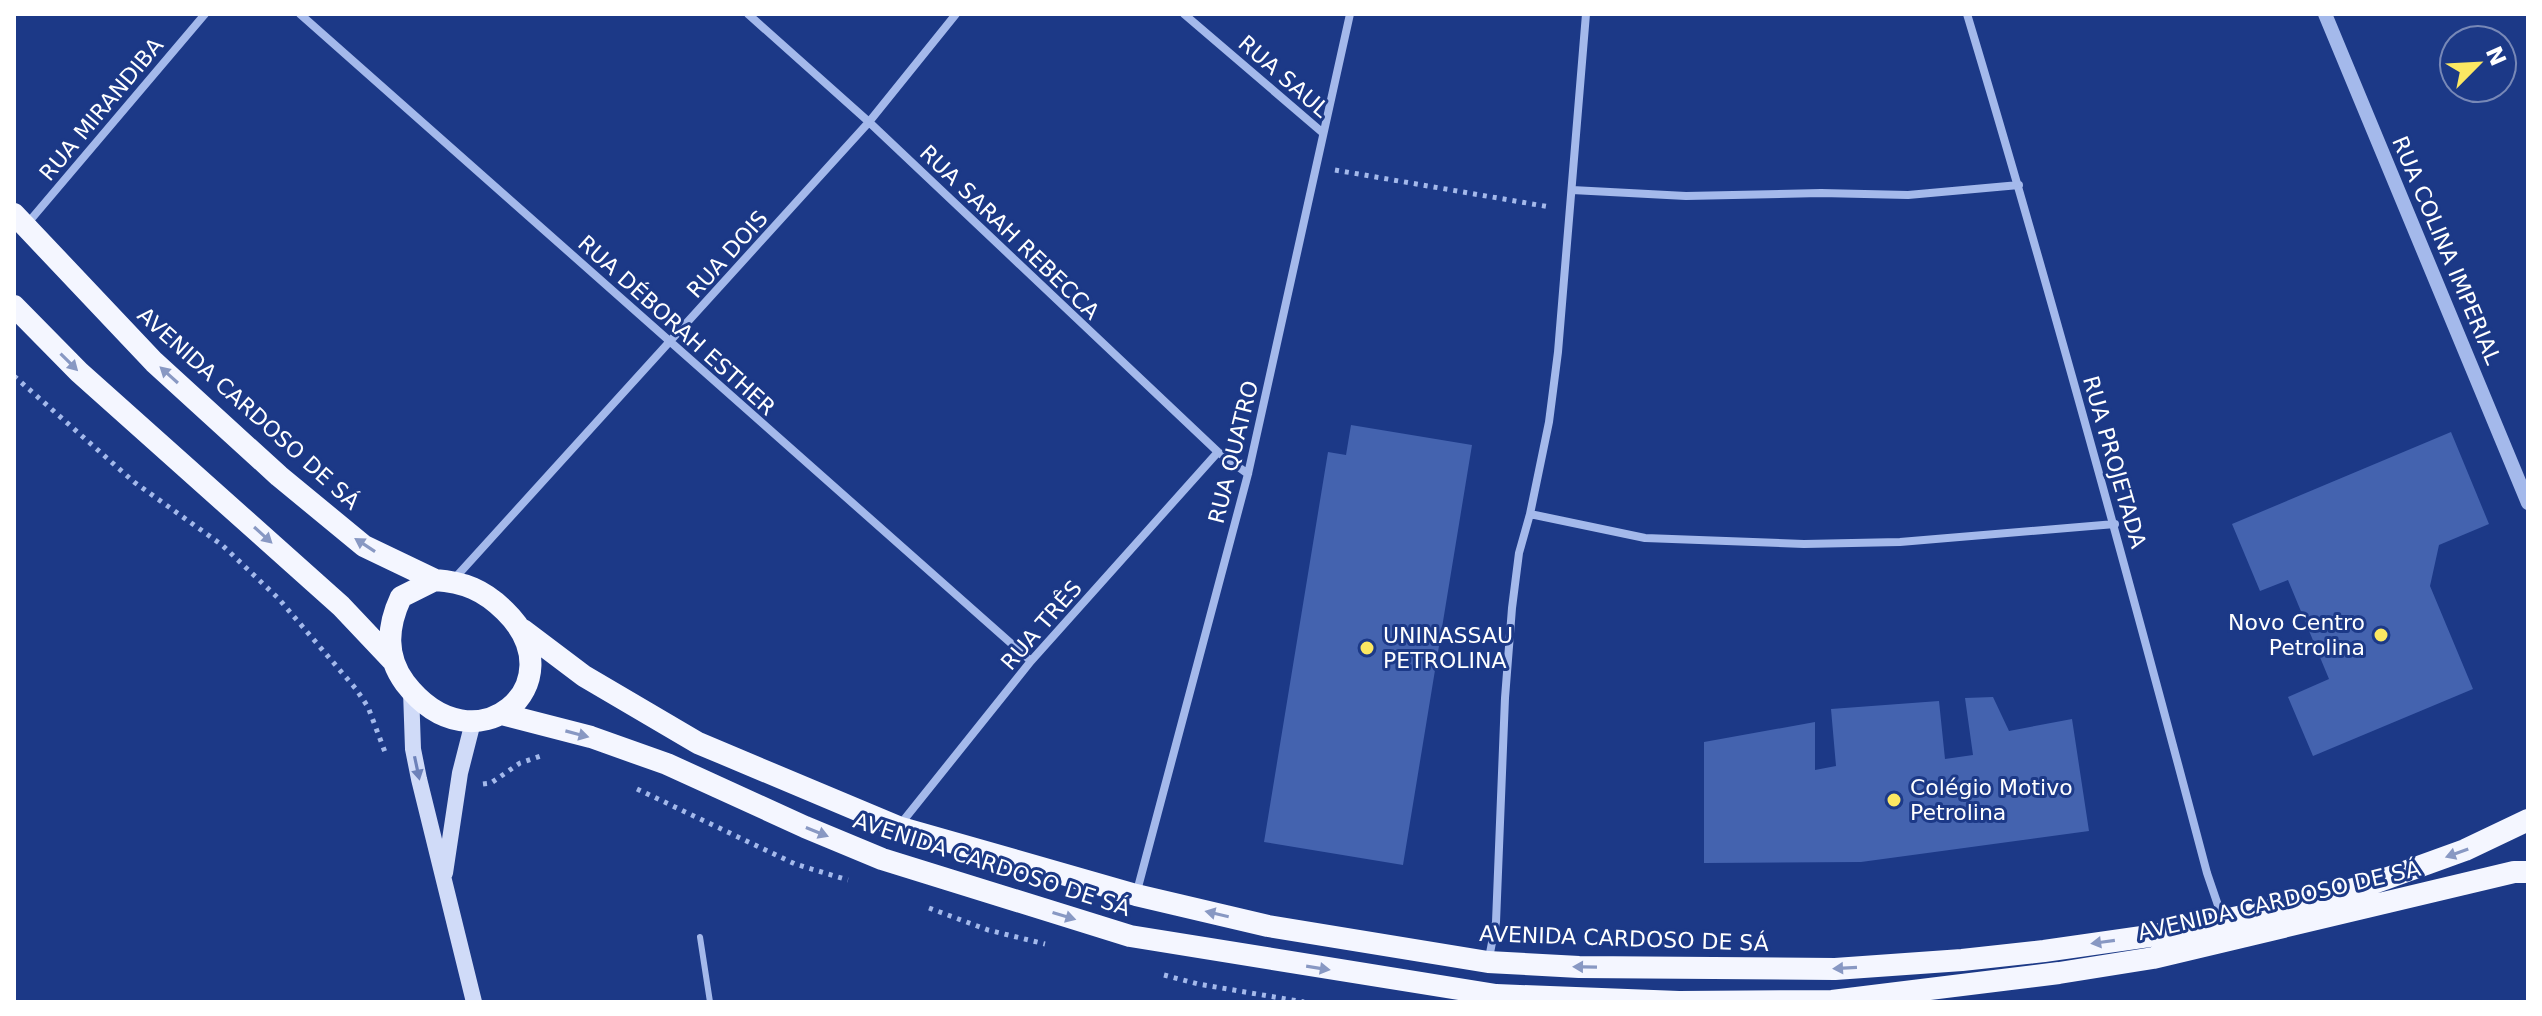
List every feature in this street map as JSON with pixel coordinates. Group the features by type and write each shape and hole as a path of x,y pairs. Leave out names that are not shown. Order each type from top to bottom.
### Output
{"highway":[{"name":"AVENIDA CARDOSO DE SÁ","path":"19,220 154,362 279,476 364,546 444,581"},
{"path":"14,306 79,372 341,606 393,661 411,691 441,714 457,721 473,722 490,720 502,714 519,698 528,681 530,653 523,630 484,592 444,581 401,597 388,633 393,661"},
{"name":"AVENIDA CARDOSO DE SÁ","path":"523,630 595,683 698,743 898,827 1136,895 1268,926 1488,962 1579,967 1835,969 2044,951 2156,935 2371,884 2465,850 2528,820"},
{"name":"AVENIDA CARDOSO DE SÁ","path":"502,714 591,737 667,764 882,859 1130,936 1496,995 1679,1002 1832,1001 2153,958 2514,872 2528,872"}],"main road":[{"path":"411,691 413,749 474,1002"},
{"path":"444,878 458,786 473,722"}],"street":[{"name":"RUA MIRANDIBA","path":"19,220 205,14"},
{"name":"RUA DÉBORAH ESTHER","path":"300,14 1031,661"},
{"name":"RUA SARAH REBECCA","path":"748,14 869,122 1218,452 1248,474"},
{"name":"RUA DOIS","path":"444,581 671,344 869,122 956,14"},
{"name":"RUA SAUL","path":"1184,14 1323,133"},
{"name":"RUA QUATRO","path":"1136,895 1248,474 1350,14"},
{"path":"1488,962 1496,922 1511,623 1519,553 1549,422 1556,366 1586,14"},
{"name":"RUA PROJETADA","path":"1967,14 2115,524 2207,873 2223,921"},
{"name":"RUA COLINA IMPERIAL","path":"2325,14 2528,503"},
{"path":"1572,190 1686,196 1908,195 2019,185"},
{"name":"RUA TRÊS","path":"898,827 1031,661 1218,452"},
{"path":"1530,514 1645,538 1804,544 1900,542 2115,524"}],"lane":[{"path":"700,937 710,1002"}],"path":[{"path":"1317,167 1571,211"}],"building":[{"name":"UNINASSAU PETROLINA","path":"1351,425 1472,445 1403,865 1264,842 1328,452 1346,455"},
{"name":"Novo Centro Petrolina","path":"2451,432 2489,524 2439,545 2430,586 2473,689 2313,756 2288,697 2329,679 2288,580 2260,591 2232,524"},
{"name":"Colégio Motivo Petrolina","path":"1993,697 2009,731 2072,719 2089,831 1861,862 1704,863 1704,742 1815,722 1815,770 1836,766 1831,709 1939,701 1945,759 1973,755 1965,698"}],"place":[{"name":"Novo Centro Petrolina","path":"2381,635"},
{"name":"UNINASSAU PETROLINA","path":"1367,648"},
{"name":"Colégio Motivo Petrolina","path":"1894,800"}]}
